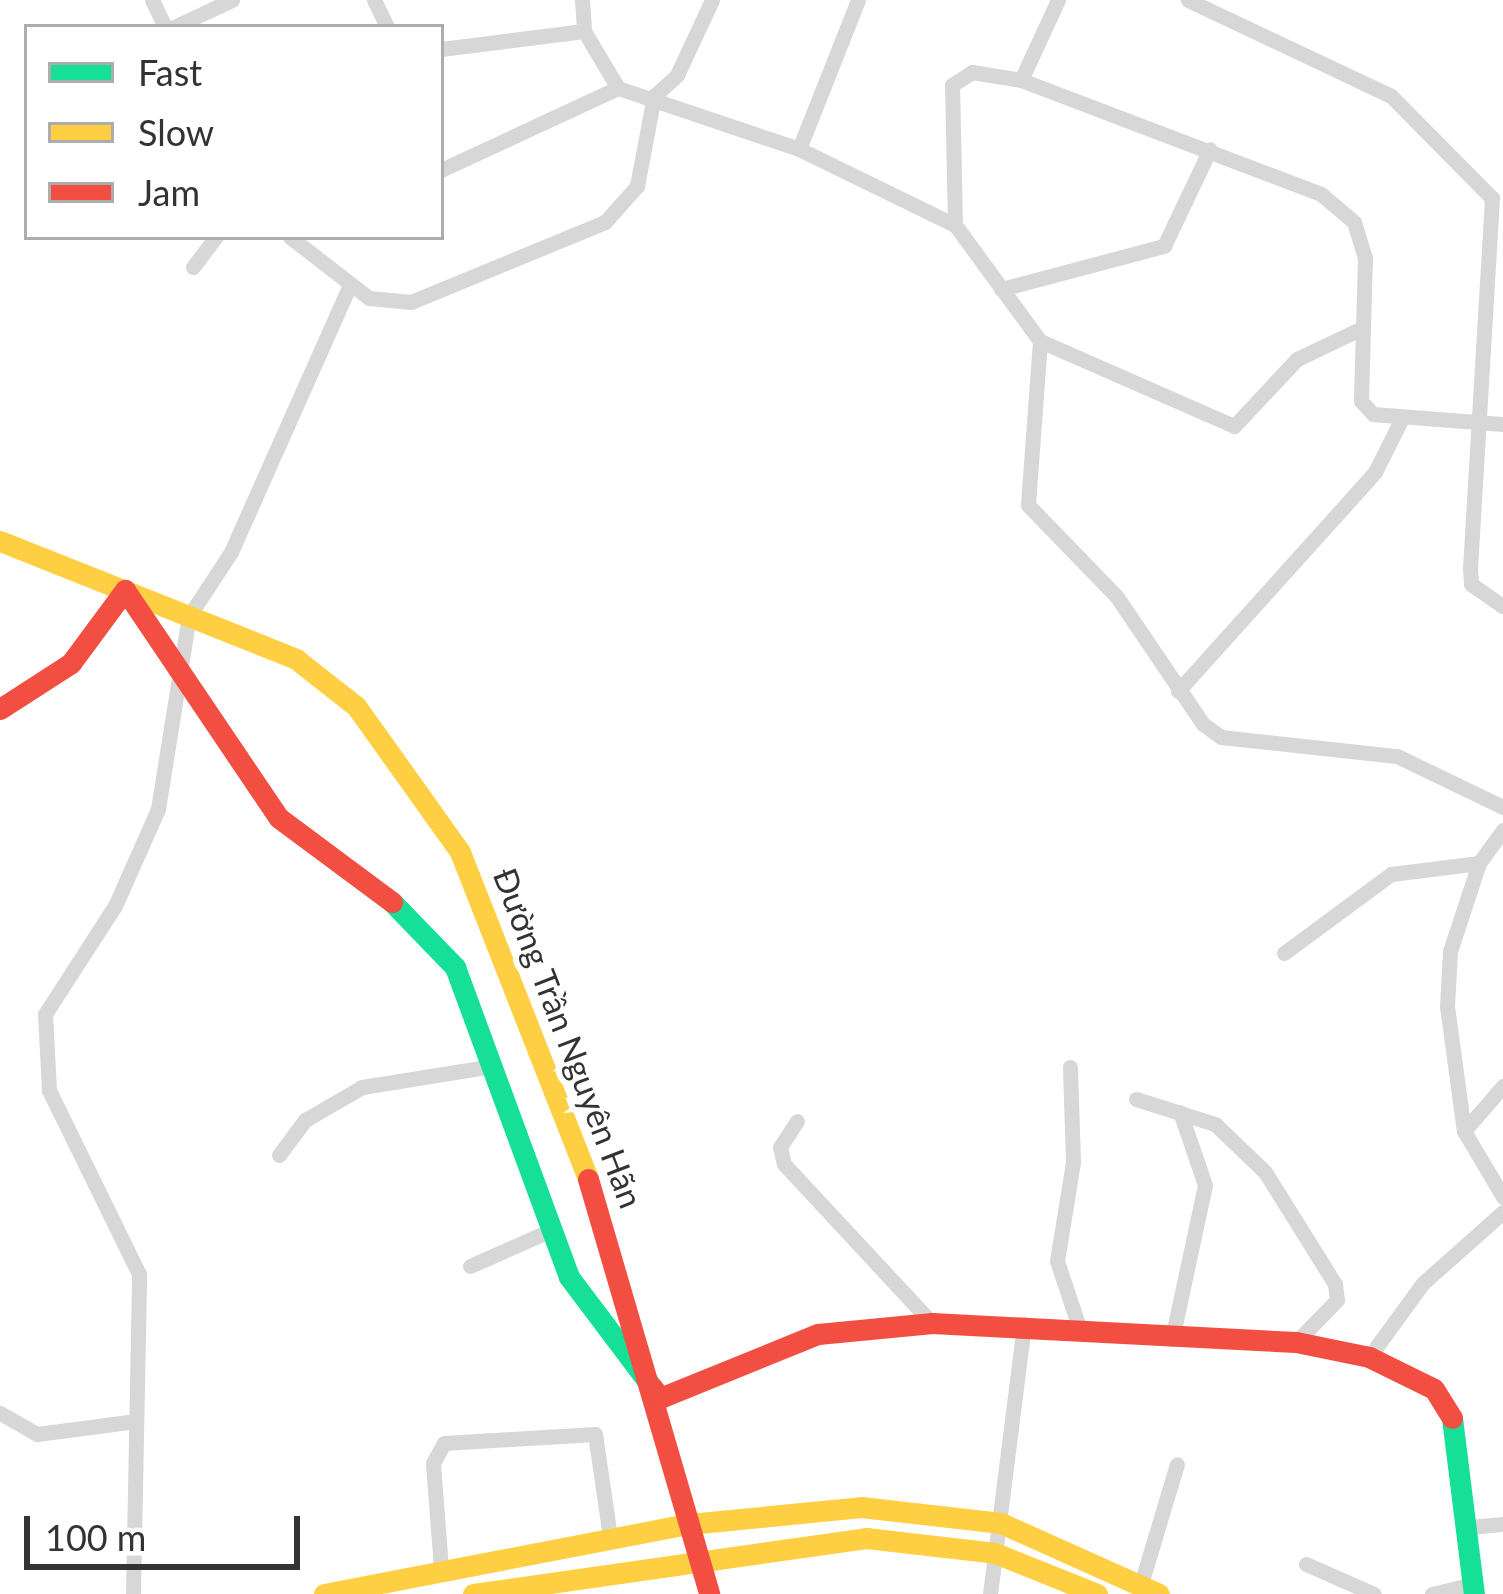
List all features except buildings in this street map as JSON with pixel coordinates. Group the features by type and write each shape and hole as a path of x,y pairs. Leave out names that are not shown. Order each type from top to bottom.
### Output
{"street":[{"path":"176,24 232,0"},
{"path":"582,0 584,31 618,88"},
{"path":"300,240 350,285 411,302 604,222 637,186 654,96 677,75 712,0"},
{"path":"800,149 858,0"},
{"path":"1021,80 1058,0"},
{"path":"1188,0 1391,95 1497,193 1471,584 1503,606"},
{"path":"444,49 584,31"},
{"path":"955,225 952,85 972,72 1021,80 1321,194 1354,222 1365,257 1361,401 1402,418 1503,424"},
{"path":"444,169 618,88 654,96 800,149 955,225 1040,341 1234,426 1297,359 1360,329"},
{"path":"1001,289 1164,246 1210,149"},
{"path":"194,267 213,240"},
{"path":"133,1594 139,1274 60,1121 41,1049 57,987 115,906 158,809 189,616 231,552 350,285"},
{"path":"1040,341 1028,505 1117,597 1178,691 1221,737 1397,755 1503,808"},
{"path":"1178,691 1375,472 1402,418"},
{"name":"Đường Trần Nguyên Hãn","path":"0,541 189,616 332,685 438,812 554,1076 660,1399 688,1523 710,1594"},
{"path":"0,709 71,663 124,590 279,818 441,948 493,1066 549,1231 591,1313 660,1399 818,1334 932,1324 1024,1324 1172,1339 1296,1342 1369,1357 1434,1389 1452,1418 1474,1589 1432,1594"},
{"path":"1503,830 1479,863 1450,951 1464,1131 1503,1197"},
{"path":"1284,953 1391,874 1479,863"},
{"path":"279,1155 305,1120 362,1087 493,1066"},
{"path":"1070,1067 1073,1162 1058,1261 1080,1330"},
{"path":"1464,1131 1503,1087"},
{"path":"1136,1099 1180,1112 1242,1143 1335,1284 1337,1300 1296,1342"},
{"path":"1172,1339 1204,1185 1180,1112"},
{"path":"797,1121 780,1147 784,1164 932,1324"},
{"path":"1369,1357 1423,1283 1503,1212"},
{"path":"470,1266 549,1231"},
{"path":"990,1594 1024,1324"},
{"path":"0,1413 37,1434 136,1421"},
{"path":"441,1568 433,1462 444,1443 595,1434 610,1537"},
{"path":"324,1594 688,1523 861,1507 1001,1523 1150,1589 1178,1464"},
{"path":"1469,1527 1503,1524"},
{"path":"472,1594 698,1558 866,1538 995,1553 1097,1594"},
{"path":"1306,1564 1374,1594"}],"traffic: fast":[{"path":"392,902 455,967 569,1277 652,1387"},
{"path":"1452,1418 1474,1594"}],"traffic: slow":[{"path":"0,541 296,659 356,706 460,852 588,1179"},
{"path":"324,1594 689,1524 861,1507 1001,1523 1159,1594"},
{"path":"473,1594 866,1538 995,1553 1097,1594"}],"traffic: jam":[{"path":"0,709 71,663 125,590 279,818 392,902"},
{"path":"588,1179 709,1594"},
{"path":"652,1387 660,1398 818,1334 932,1323 1296,1342 1369,1357 1434,1389 1452,1418"}]}
